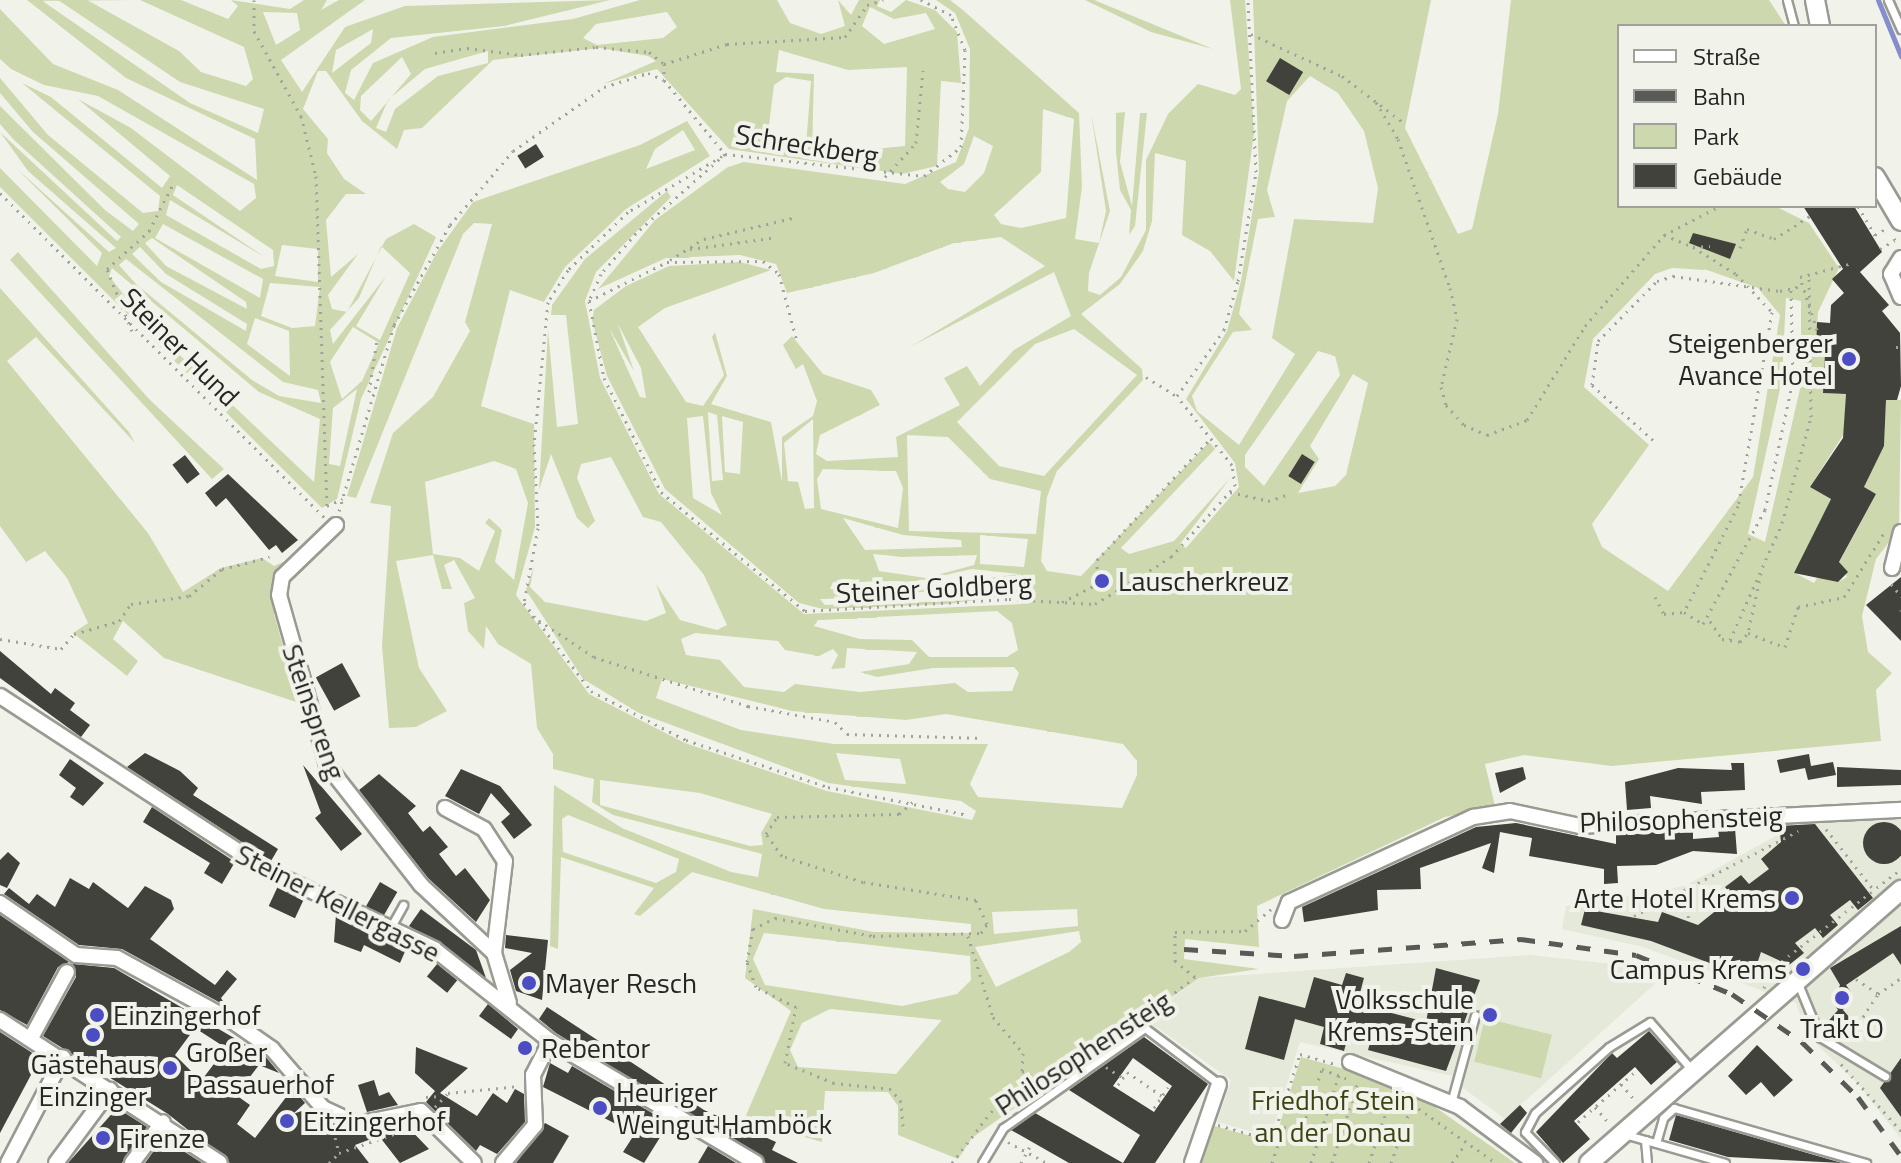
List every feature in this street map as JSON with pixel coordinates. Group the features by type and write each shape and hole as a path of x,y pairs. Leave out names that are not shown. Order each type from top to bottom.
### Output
{"street":[{"path":"1815,0 1820,24"},
{"path":"1877,180 1901,221"},
{"path":"1901,258 1891,274 1901,297"},
{"name":"Steinspreng","path":"336,525 282,577 279,595 331,775 421,885 494,953"},
{"path":"1892,568 1896,530"},
{"name":"Steiner Kellergasse","path":"0,696 265,869 392,925 509,1004 550,1041 756,1163"},
{"path":"445,808 484,829 505,861 494,953 509,1004"},
{"name":"Philosophensteig","path":"1289,902 1473,817 1510,811 1580,826 1901,810"},
{"path":"1589,1163 1616,1129 1693,1071 1796,980 1893,885"},
{"path":"1282,920 1289,902"},
{"path":"0,903 72,962 117,958 232,1021 272,1049 298,1088 323,1108 357,1124 413,1109 430,1115 471,1158 504,1162 535,1125 539,1101 532,1083 550,1041"},
{"path":"31,1038 72,962"},
{"path":"0,1020 163,1122 220,1163"},
{"path":"0,1145 11,1158 63,1058"},
{"path":"1350,1062 1451,1103 1535,1163"},
{"path":"1192,1163 1219,1084"},
{"path":"56,1163 110,1090"},
{"path":"132,1163 163,1122"}],"lane":[{"path":"1787,0 1793,24"},
{"path":"1888,0 1901,29"},
{"path":"392,925 403,905"},
{"path":"1796,980 1820,1037 1885,1076"},
{"path":"1451,1103 1475,1015"},
{"path":"1555,1163 1525,1132 1535,1113 1609,1047 1650,1022 1693,1071"},
{"path":"982,1163 998,1136 1096,1060 1145,1028 1219,1084"},
{"path":"1656,1143 1674,1108 1866,1163"},
{"path":"1616,1129 1725,1163"},
{"path":"1645,1140 1647,1163"}],"path":[{"path":"254,0 254,31 301,116 316,176 325,497 327,506 342,499"},
{"path":"664,64 727,44 845,37 867,5 883,0"},
{"name":"Schreckberg","path":"664,80 725,154 885,177 939,170 961,147 966,127 960,30 951,15 921,0"},
{"path":"1177,396 1224,330 1238,281 1256,172 1248,0"},
{"path":"1251,34 1303,55 1404,123"},
{"path":"435,53 467,48 521,55 596,47 649,52 664,64"},
{"path":"336,525 370,396 394,325 433,249 486,179 513,151 604,87 637,74 664,80 664,64"},
{"path":"885,177 916,143 923,70"},
{"path":"1376,102 1398,139 1450,288 1457,319 1441,387 1464,425 1487,435 1527,420 1585,326 1664,235 1716,208"},
{"path":"589,301 601,274 636,233 725,154"},
{"path":"725,154 628,212 568,270 548,302 534,444 538,528 521,590 532,616 591,691 674,734 828,787 968,815"},
{"path":"132,331 107,269 149,231 172,186"},
{"name":"Steiner Hund","path":"0,193 132,331 336,525"},
{"path":"1859,209 1875,235 1888,228 1895,240 1880,249"},
{"path":"1740,248 1747,229 1774,239 1810,216"},
{"path":"589,301 687,250 796,217"},
{"path":"1664,235 1693,247 1743,285 1766,298 1772,312 1738,506 1684,612"},
{"path":"687,250 771,238"},
{"path":"1693,247 1710,246"},
{"path":"667,262 740,259 774,266 796,338"},
{"path":"1817,330 1800,277 1849,264"},
{"path":"1748,633 1761,572 1811,417 1812,317 1809,275"},
{"path":"1653,440 1592,385 1598,341 1657,281 1673,276 1791,289 1801,286"},
{"path":"1710,621 1765,510 1793,380 1791,289"},
{"name":"Steiner Goldberg","path":"589,301 604,378 661,492 790,604 822,613 1009,599 1061,604 1110,600 1171,557 1230,492"},
{"path":"370,396 377,340"},
{"path":"1146,377 1177,396 1232,465 1230,492 1268,501 1289,494"},
{"path":"1061,604 1097,584 1097,560 1211,438"},
{"path":"1730,640 1748,633 1789,646 1798,607 1832,603 1851,589 1868,551 1896,530"},
{"path":"0,639 61,649 74,634 119,621 131,604 189,596 222,569 269,557"},
{"path":"1730,640 1761,572"},
{"path":"1655,597 1664,614 1684,612 1710,621 1730,640"},
{"path":"532,616 594,657 748,706 835,722 847,734 983,738"},
{"path":"903,1126 901,1102 891,1089 834,1083 785,1063 799,1017 796,1007 748,977 749,940 762,920 775,918 873,936 968,936 987,924 976,900 863,882 782,856 766,834 777,817 899,814 913,802"},
{"path":"1829,813 1818,819 1873,889"},
{"path":"1634,916 1805,827"},
{"path":"1764,990 1769,971 1873,889 1893,885"},
{"path":"1680,893 1690,922"},
{"name":"Philosophensteig","path":"1138,1020 1195,977 1175,961 1175,932 1245,931 1289,902"},
{"path":"968,936 993,1017 1023,1053 1022,1071 1030,1073 1023,1093"},
{"path":"1850,1037 1878,994 1901,978"},
{"path":"1856,979 1878,994"},
{"path":"1206,1122 1260,1137 1276,1128 1300,1054 1350,1062"},
{"path":"1096,1060 1123,1078"},
{"name":"Philosophensteig","path":"952,1163 991,1112 1073,1064"},
{"path":"1301,1133 1322,1069 1370,1086"},
{"path":"1578,1122 1636,1071"},
{"path":"1118,1085 1127,1072 1162,1096"},
{"path":"1311,1163 1339,1075"},
{"path":"1332,1163 1358,1082"},
{"path":"329,1163 339,1153 430,1115 448,1093 532,1083"},
{"path":"1621,1084 1636,1101"},
{"path":"1154,1108 1168,1087"},
{"path":"1381,1090 1412,1104 1496,1163"},
{"path":"1369,1163 1392,1094"},
{"path":"1391,1163 1412,1104"},
{"path":"1877,1110 1883,1106"},
{"path":"1595,1107 1616,1129"},
{"path":"323,1108 339,1153"},
{"path":"1272,1163 1284,1127 1319,1138"},
{"path":"998,1136 1047,1163"},
{"path":"1452,1163 1466,1143"},
{"path":"1021,1163 1031,1144"}],"shaded area":[{"name":"Campus Krems","path":"1901,814 1901,1139 1858,1084 1807,1035 1796,1003 1643,947 1562,929 1566,906 1685,886 1806,819"},
{"path":"1531,955 1613,964 1657,982 1505,1119 1463,1088 1449,1089 1452,1076 1300,1042 1274,1126 1261,1134 1217,1122 1231,1080 1145,1019 1199,978"}],"green space":[{"path":"27,0 41,0 190,103 258,133 264,109 180,82 58,0 87,0 179,51 201,72 246,86 253,79 244,47 140,0 181,0 228,19 238,6 231,0 290,9 304,0 327,0 321,10 339,0 365,0 281,60 302,92 345,27 405,6 610,0 504,26 391,38 351,70 345,93 354,100 373,63 433,37 573,19 640,0 777,0 790,23 821,34 845,26 838,0 851,15 859,0 880,0 877,6 891,12 906,0 935,10 957,32 961,83 941,81 937,166 902,174 729,149 657,69 603,84 656,61 648,56 600,48 493,60 422,128 404,130 397,149 362,121 326,71 318,71 303,109 328,139 327,153 344,179 366,194 346,194 326,220 331,277 358,254 328,295 332,309 346,312 330,330 333,344 386,276 356,326 380,340 410,273 382,247 386,239 414,224 436,237 361,399 337,499 322,508 0,187 0,168 97,266 102,253 15,167 109,252 116,248 28,171 0,132 117,241 121,237 13,139 0,124 0,106 105,210 133,231 139,224 33,132 0,93 0,78 48,135 143,213 158,211 160,196 22,83 51,97 162,188 170,176 78,99 131,128 240,211 256,198 254,184 98,96 44,85 11,69 0,59 0,9 53,64 118,90 257,180 255,139 126,78","holes":["870,7 894,19 926,13 935,29 884,44 862,26","263,12 297,13 300,30 276,45","667,12 677,27 663,38 597,45 583,38 596,24","373,29 371,43 332,73 336,50","779,50 848,70 907,67 905,146 812,155 814,74 776,72","488,51 488,63 438,76 395,109 386,132 376,128 387,102 371,121 360,110 361,96 402,57 411,74 391,97 425,69","786,77 811,81 806,146 778,144 768,133 774,85","177,185 273,250 274,266 261,269 166,215 170,200 266,258 173,195","163,224 263,279 260,298 155,238","152,238 246,302 247,309 166,266 145,243","282,245 318,249 318,282 275,276","140,247 166,274 247,324 246,331 161,282 132,254","126,259 283,382 318,390 321,403 279,396 252,380 136,284 119,265","112,268 259,392 320,419 314,482 148,325 109,276","270,283 320,287 315,326 292,328 261,316","255,318 289,331 290,376 247,344","353,327 379,343 362,381 342,399 330,362","357,389 340,466 329,464 333,408"]},
{"path":"936,0 950,0 964,11 1079,113 1082,187 1075,239 1099,243 1106,211 1091,113 1110,211 1089,273 1088,291 1100,295 1121,277 1146,230 1146,160 1168,114 1198,84 1235,95 1241,89 1230,0 1245,0 1254,133 1234,281 1210,251 1182,235 1186,161 1155,153 1152,221 1143,251 1120,284 1081,314 1142,369 1143,380 1057,471 1047,497 1041,561 1047,571 1081,576 1209,442 1215,449 1121,548 1129,554 1174,541 1231,477 1180,544 1186,548 1239,487 1235,463 1186,399 1227,331 1241,281 1259,172 1253,0 1431,0 1405,128 1458,234 1472,229 1498,114 1511,0 1769,0 1785,24 1617,24 1617,208 1779,208 1809,223 1839,268 1818,312 1816,352 1829,354 1823,393 1846,394 1845,432 1810,487 1831,499 1795,573 1814,583 1820,573 1838,582 1847,577 1839,563 1876,494 1864,487 1884,446 1886,400 1901,400 1899,529 1876,559 1862,616 1868,652 1892,673 1876,690 1881,741 1612,766 1524,755 1485,764 1495,806 1445,817 1257,906 1259,947 1185,939 1184,959 1259,969 1199,978 972,1138 958,1159 898,1135 898,1106 888,1092 825,1091 822,1142 744,1120 791,1011 745,978 753,909 874,932 971,933 971,924 824,909 692,872 640,916 634,914 654,888 561,857 558,949 550,946 554,785 622,828 731,872 758,877 762,854 613,815 592,802 594,779 553,769 553,754 537,728 531,664 498,644 486,626 484,649 468,631 464,603 475,598 454,560 444,565 452,589 442,589 433,555 396,561 419,668 447,711 416,727 389,728 382,646 391,506 370,503 393,433 433,397 470,331 465,322 492,224 474,223 463,234 356,498 347,496 397,328 437,252 473,202 640,145 687,121 710,156 626,209 565,267 544,302 510,290 481,406 534,424 535,527 516,595 589,694 685,743 827,791 972,820 976,811 961,801 828,783 639,713 583,679 526,590 534,566 530,587 545,602 646,621 666,613 656,584 680,620 717,630 727,625 704,575 661,522 643,517 611,457 581,464 577,478 595,521 588,528 577,518 551,454 539,490 548,330 557,427 578,424 566,315 551,315 552,305 585,259 667,191 671,197 596,272 585,301 600,378 659,494 804,614 1021,604 1021,596 1009,595 948,604 823,609 799,603 665,489 607,376 592,320 594,310 626,286 669,266 740,262 771,270 665,308 638,327 686,402 703,406 724,375 712,337 715,332 727,376 711,404 771,422 782,482 782,437 813,416 817,401 803,364 796,369 783,345 792,336 823,374 871,390 880,405 820,435 816,454 827,461 898,457 896,437 960,405 944,378 967,366 980,386 1014,350 1071,316 1054,272 910,347 1045,266 1001,237 954,243 874,273 787,293 776,264 740,255 666,258 598,289 655,220 728,167 744,162 905,184 956,162 969,128 970,49 955,13","holes":["1310,76 1338,93 1364,131 1378,188 1373,223 1294,219 1272,338 1295,354 1239,445 1197,411 1192,396 1233,332 1252,330 1239,314 1258,219 1275,217 1267,190 1287,101","1043,109 1074,119 1066,218 1021,228 1001,224 994,215 1041,172","683,130 695,150 646,169 655,149","974,136 993,146 984,173 965,192 948,189 940,182 964,164","1672,268 1707,270 1758,288 1780,315 1753,477 1668,591 1602,547 1592,524 1649,445 1584,387 1593,339 1655,274","1786,298 1801,301 1801,384 1765,542 1748,534 1782,380","618,324 641,368 646,398 640,397 609,328 634,371","1074,329 1137,375 1044,476 999,466 957,422 1035,344","1318,351 1335,356 1340,375 1264,486 1245,467 1245,455","1353,374 1368,383 1346,475 1335,486 1298,493 1319,459 1310,446","708,412 717,415 723,480 712,481","703,416 711,493 722,515 693,498 687,418","722,416 743,422 740,474 725,472","813,419 814,508 805,509 798,482 788,481 784,443","907,435 948,437 990,479 1041,491 1036,534 909,531","494,461 516,469 528,503 514,580 495,562 502,530 489,518 485,523 495,531 479,571 460,558 433,554 425,482","823,469 896,471 903,488 898,528 821,509 817,479","843,518 903,535 961,540 962,547 865,550","980,535 1028,539 1024,567 980,564","873,554 904,557 977,555 974,565 926,578 879,571","972,569 1019,574 915,588 919,581","900,581 900,591 830,589 833,582","950,590 951,601 825,605 820,599","997,611 1012,623 1018,650 1007,657 929,657 912,640 860,639 814,626 818,620","695,633 778,641 785,650 819,656 833,649 838,655 831,669 845,668 847,648 917,652 909,664 860,672 877,677 933,668 1014,667 1019,673 1012,691 968,692 955,683 860,692 795,684 784,692 744,687 720,660 686,655 681,639","662,679 792,711 906,720 946,714 1123,744 1137,761 1137,775 1122,808 978,797 970,784 988,744 834,744 741,730 656,698","836,753 900,759 906,784 845,780","600,780 700,793 772,814 761,833 763,845 750,846 600,805","568,815 679,859 676,872 656,883 563,852 562,819","1077,909 1078,926 994,934 992,912","1079,931 1081,942 1069,952 996,987 975,947","764,933 970,956 971,980 957,994 902,1006 765,985 753,959","830,1009 941,1020 896,1074 798,1067 790,1050 802,1023"]},
{"path":"1085,0 1094,0 1213,49 1151,32"},
{"path":"1125,112 1120,162 1132,206 1140,113 1147,113 1135,226 1129,235 1131,210 1120,190 1116,152 1116,113"},
{"path":"18,252 150,400 224,469 212,479 10,260"},
{"path":"376,257 359,298 348,310"},
{"path":"0,288 129,432 135,443 36,337 7,361 148,533 183,592 221,568 262,558 274,566 283,562 274,614 299,703 164,658 123,621 113,639 138,661 127,676 73,633 88,623 67,578 45,551 26,562 0,526"},
{"path":"1485,1018 1552,1035 1541,1078 1474,1062"},
{"name":"Friedhof Stein an der Donau","path":"1301,1057 1405,1086 1515,1163 1202,1163 1214,1126 1269,1141 1277,1133"}],"building":[{"path":"1280,58 1303,72 1289,95 1266,81"},
{"path":"536,144 544,157 525,168 517,156"},
{"path":"1804,208 1855,208 1882,252 1860,272 1889,305 1882,311 1900,333 1901,386 1897,400 1886,400 1884,446 1864,487 1876,494 1839,562 1848,572 1838,582 1794,573 1831,499 1810,487 1843,438 1846,394 1823,393 1825,353 1816,353 1817,322 1830,323 1831,305 1844,293 1832,279 1843,269"},
{"path":"1693,233 1736,244 1730,259 1689,243"},
{"path":"1302,454 1315,462 1301,484 1288,476"},
{"path":"185,455 200,474 187,484 172,465"},
{"path":"228,474 298,540 282,553 276,545 269,550 226,498 216,507 205,493"},
{"path":"1901,577 1901,641 1866,605"},
{"path":"0,651 51,694 55,688 75,703 70,710 90,725 81,737 0,678"},
{"path":"342,663 360,696 334,711 316,678"},
{"path":"145,753 180,771 198,788 193,795 278,849 271,861 127,767"},
{"path":"1809,754 1811,766 1833,762 1836,775 1808,780 1805,768 1780,773 1777,760"},
{"path":"70,759 104,783 83,806 70,797 76,788 59,775"},
{"path":"1731,763 1744,763 1745,790 1701,792 1702,804 1650,796 1651,808 1627,810 1625,782 1678,768 1732,770"},
{"path":"303,765 362,834 341,851 315,818 321,813"},
{"path":"1523,767 1526,779 1500,793 1495,773"},
{"path":"1837,767 1901,770 1901,785 1837,787"},
{"path":"461,769 500,786 532,825 514,839 501,822 510,814 491,793 479,814 445,796"},
{"path":"379,774 416,806 408,813 423,832 430,826 448,847 439,854 456,876 465,868 490,900 476,922 428,878 359,790"},
{"path":"152,807 235,862 222,884 204,873 210,863 143,822"},
{"path":"1884,822 1899,828 1902,853 1899,858 1884,864 1869,858 1863,843 1869,828"},
{"path":"1516,823 1616,844 1616,834 1693,830 1693,839 1719,837 1718,829 1735,828 1737,854 1693,851 1656,865 1617,866 1618,883 1604,884 1604,869 1529,856 1532,838 1500,832 1494,873 1482,868 1491,843 1420,868 1421,889 1377,890 1378,910 1304,922 1302,907 1476,827"},
{"path":"1815,824 1873,898 1858,910 1850,900 1830,915 1838,925 1823,938 1815,928 1795,943 1804,953 1789,965 1761,952 1752,979 1651,941 1581,925 1585,909 1658,922 1662,912 1698,925 1733,897 1725,887 1741,875 1749,884 1769,869 1761,859 1781,842 1779,826"},
{"path":"8,852 20,863 7,888 0,885 0,860"},
{"path":"70,878 89,889 93,882 128,908 145,886 171,900 174,909 150,939 215,985 227,970 237,979 221,998 226,1006 122,949 79,945 4,894 9,888 29,904 37,894 55,907"},
{"path":"380,882 397,892 383,916 366,906"},
{"path":"278,886 304,898 295,918 269,906"},
{"path":"421,909 476,950 486,978 409,926"},
{"path":"336,914 407,947 400,963 364,945 361,952 334,942"},
{"path":"0,915 69,962 58,967 27,1025 0,1010"},
{"path":"1901,926 1901,965 1893,953 1846,985 1851,992 1843,1010 1858,1027 1840,1041 1824,1026 1838,1010 1833,1003 1840,985 1830,968"},
{"path":"506,935 548,940 542,1000 516,991 510,970 532,953 505,948"},
{"path":"73,964 114,968 265,1056 279,1073 259,1065 236,1095 250,1105 237,1124 255,1138 293,1088 305,1103 293,1114 310,1108 358,1134 405,1124 429,1149 400,1163 379,1136 355,1145 369,1163 230,1163 168,1114 43,1036 76,977","holes":["195,1028 226,1048 201,1081 175,1055"]},
{"path":"437,964 457,980 447,993 427,976"},
{"path":"1436,968 1480,980 1446,1071 1368,1050 1373,1032 1351,1026 1344,1051 1320,1044 1324,1027 1295,1019 1284,1060 1245,1049 1259,996 1305,1008 1314,977 1342,985 1346,973 1364,978 1357,1004 1426,1022"},
{"path":"488,1004 518,1029 511,1039 479,1016"},
{"path":"547,1007 704,1110 776,1142 772,1150 798,1163 766,1163 556,1033 539,1019"},
{"path":"1649,1031 1677,1062 1651,1085 1635,1067 1574,1121 1590,1139 1563,1163 1536,1132 1612,1053 1617,1058"},
{"path":"0,1032 40,1058 0,1133"},
{"path":"1144,1037 1208,1084 1155,1163 1123,1163 1140,1135 1069,1090","holes":["1133,1058 1172,1086 1154,1112 1113,1086"]},
{"path":"1757,1045 1793,1080 1774,1097 1761,1082 1746,1095 1728,1076"},
{"path":"416,1047 468,1068 440,1093 477,1116 493,1093 507,1103 515,1089 524,1094 525,1122 497,1154 480,1145 476,1151 426,1102 435,1091 415,1073"},
{"path":"1901,1058 1901,1117 1880,1088"},
{"path":"550,1063 568,1073 572,1066 669,1123 644,1163 623,1152 632,1138 618,1125 543,1087"},
{"path":"374,1080 379,1096 389,1092 398,1105 367,1112 358,1085"},
{"path":"1520,1105 1527,1113 1511,1133 1500,1124"},
{"path":"117,1108 147,1127 122,1163 68,1163"},
{"path":"1035,1113 1123,1163 1069,1163 1011,1130"},
{"path":"1676,1115 1842,1163 1728,1157 1669,1140"},
{"path":"545,1123 569,1136 553,1163 516,1163"},
{"path":"163,1138 202,1163 145,1163"},
{"path":"708,1146 736,1163 698,1163"}],"waterway":[{"path":"1878,0 1901,56"}],"railway":[{"path":"1184,949 1294,956 1521,939 1636,955 1732,994 1802,1042 1858,1097 1901,1156"}],"place":[{"name":"Steigenberger Avance Hotel","path":"1849,359"},
{"name":"Lauscherkreuz","path":"1102,581"},
{"name":"Arte Hotel Krems","path":"1792,898"},
{"name":"Campus Krems","path":"1803,969"},
{"name":"Mayer Resch","path":"529,983"},
{"name":"Trakt O","path":"1842,998"},
{"name":"Einzingerhof","path":"97,1015"},
{"name":"Volksschule Krems-Stein","path":"1490,1015"},
{"name":"Gästehaus Einzinger","path":"93,1035"},
{"name":"Rebentor","path":"525,1048"},
{"name":"Großer Passauerhof","path":"170,1068"},
{"name":"Heuriger Weingut Hamböck","path":"600,1108"},
{"name":"Eitzingerhof","path":"287,1121"},
{"name":"Firenze","path":"103,1138"}]}
